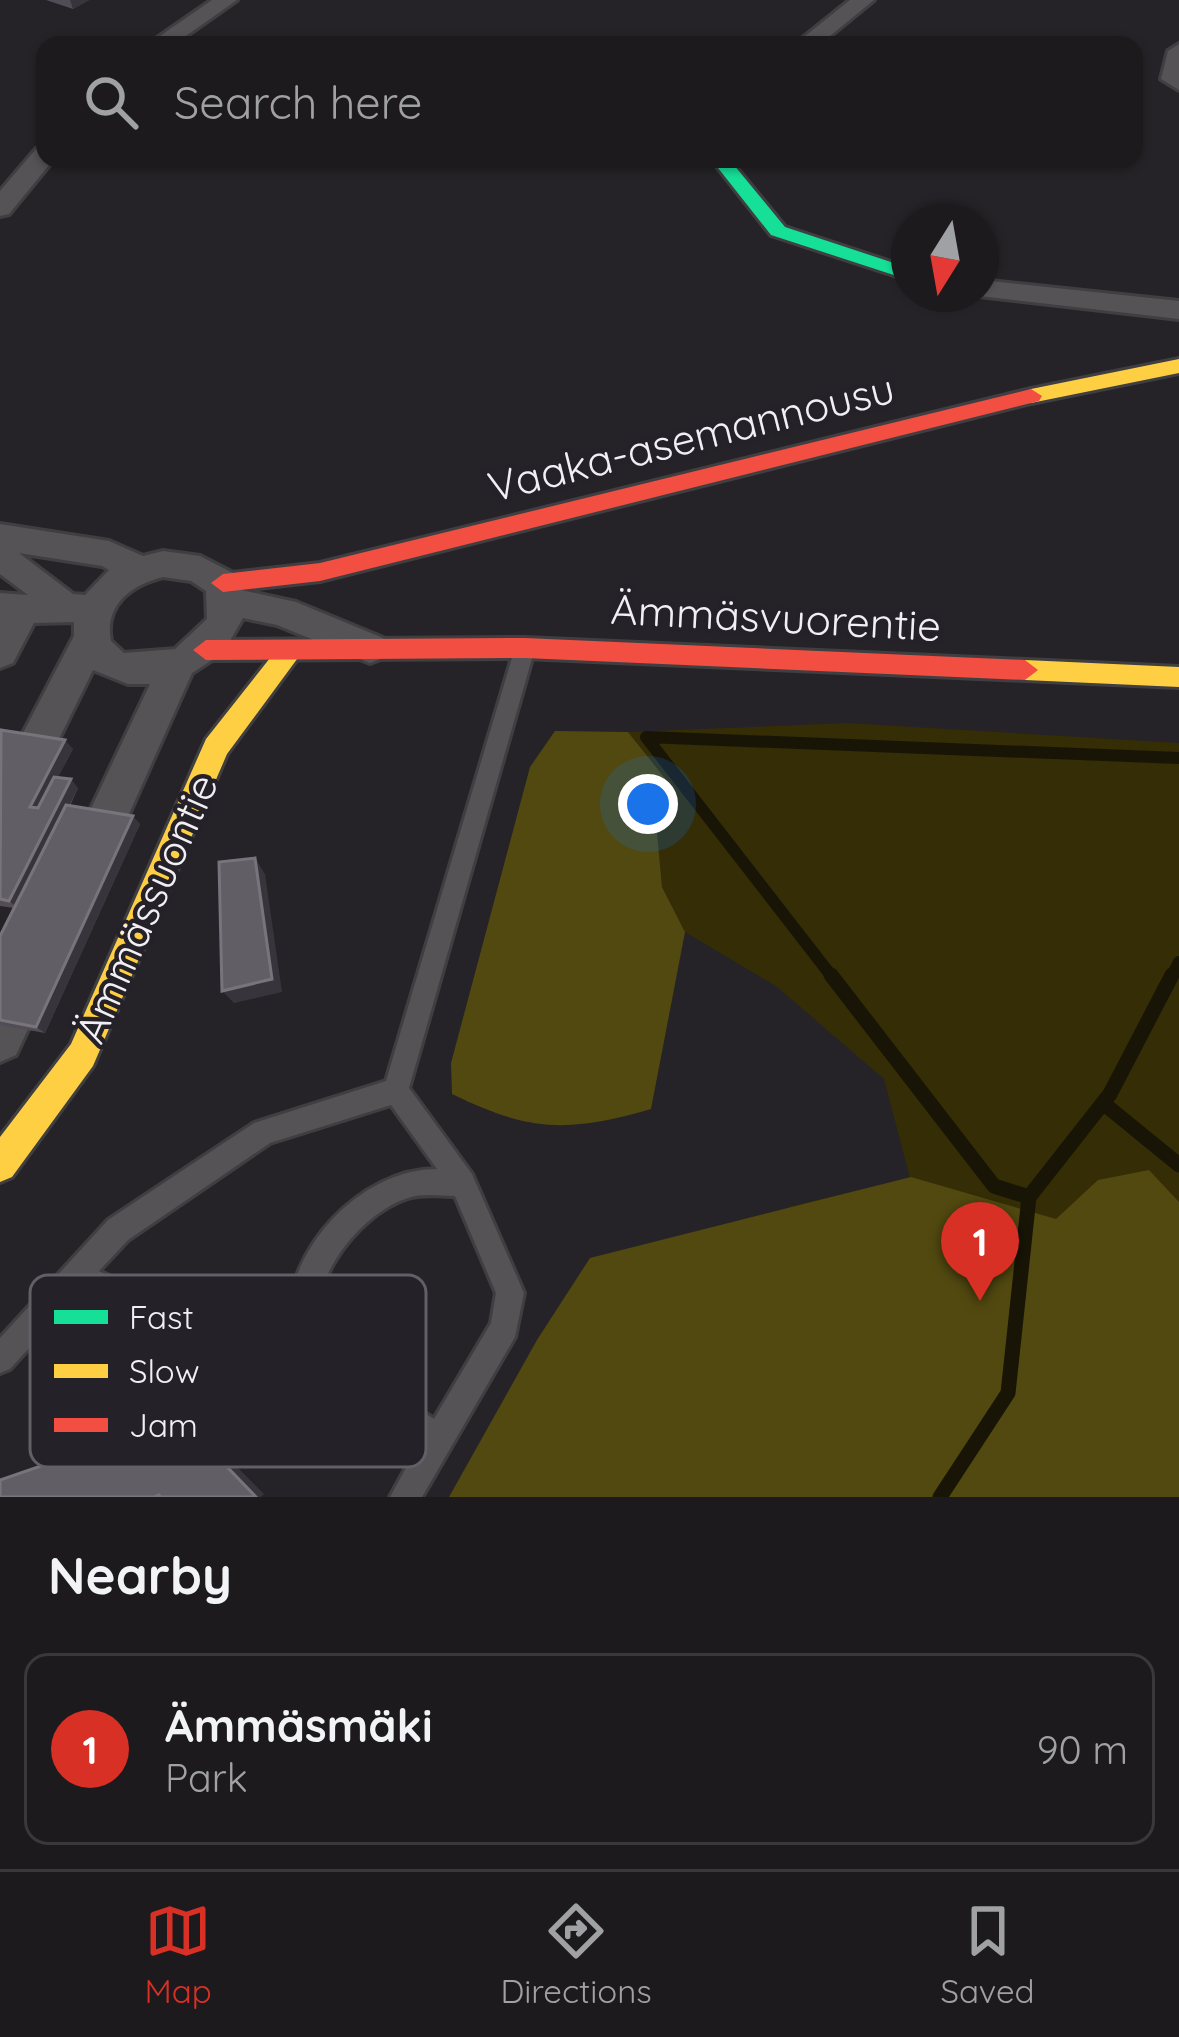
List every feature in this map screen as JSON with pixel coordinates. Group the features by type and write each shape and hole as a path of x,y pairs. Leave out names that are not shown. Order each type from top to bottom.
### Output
{"street":[{"path":"172,36 226,0"},
{"path":"817,36 863,0"},
{"path":"1179,51 1173,79 1179,83"},
{"path":"0,208 36,165"},
{"path":"727,168 778,231 891,268"},
{"path":"999,292 1179,310"},
{"name":"Vaaka-asemannousu","path":"227,592 1022,399 1179,366"},
{"path":"0,537 109,554 139,570"},
{"path":"0,558 28,574 81,618 101,657 122,668 148,672 191,658 226,626 227,592"},
{"path":"0,817 81,618 119,580 139,570 188,564 227,592 370,647"},
{"path":"0,653 11,609 81,618"},
{"name":"Ämmäsvuorentie","path":"191,658 370,647 525,648 1179,677"},
{"name":"Ämmässuontie","path":"0,1165 82,1055 216,747 290,651"},
{"name":"Ämmässuontie","path":"67,902 191,658"},
{"name":"Ämmässuontie","path":"0,1040 47,944"}],"lane":[{"path":"397,1091 525,648"},
{"path":"397,1091 464,1183 511,1293 505,1327 426,1463"},
{"path":"77,1274 118,1230 263,1132 397,1091"},
{"path":"314,1275 322,1257 361,1210 408,1184 464,1183"},
{"path":"0,1359 30,1326"},
{"path":"426,1433 439,1441"},
{"path":"406,1497 424,1467"}],"shaded area":[{"path":"847,723 1179,743 1179,1497 788,1207 910,1178 884,1079 776,986 685,932 662,887 657,832 668,782 628,732"},
{"path":"555,731 628,732 668,782 657,832 662,887 685,932 651,1109 572,1125 527,1122 452,1094 451,1063 530,767"},
{"path":"1149,1170 1179,1202 1179,1497 449,1497 537,1340 590,1258 911,1177 1056,1219 1098,1180"}],"building":[{"path":"1,730 65,740 30,807 38,808 54,777 71,779 9,901 0,899"},
{"path":"66,805 133,816 36,1027 0,1020 0,936"},
{"path":"255,858 272,979 222,991 219,862"},
{"path":"38,1467 227,1467 256,1497 0,1497 0,1480"}],"waterway":[{"path":"833,978 646,737 1179,758"},
{"path":"1171,978 1179,962"},
{"path":"831,975 994,1186 1029,1197"},
{"path":"1029,1197 1110,1094 1172,975"},
{"path":"1103,1103 1179,1165"},
{"path":"940,1497 1008,1393 1029,1197"}],"traffic: fast":[{"path":"727,168 778,231 891,268"}],"traffic: slow":[{"path":"1031,396 1179,366"},
{"path":"0,1165 82,1055 216,747 290,651"},
{"path":"1025,670 1179,677"}],"traffic: jam":[{"path":"223,583 320,572 1031,396"},
{"path":"206,650 525,648 1025,670"}],"place":[{"name":"Ämmäsmäki","path":"980,1301"}]}
